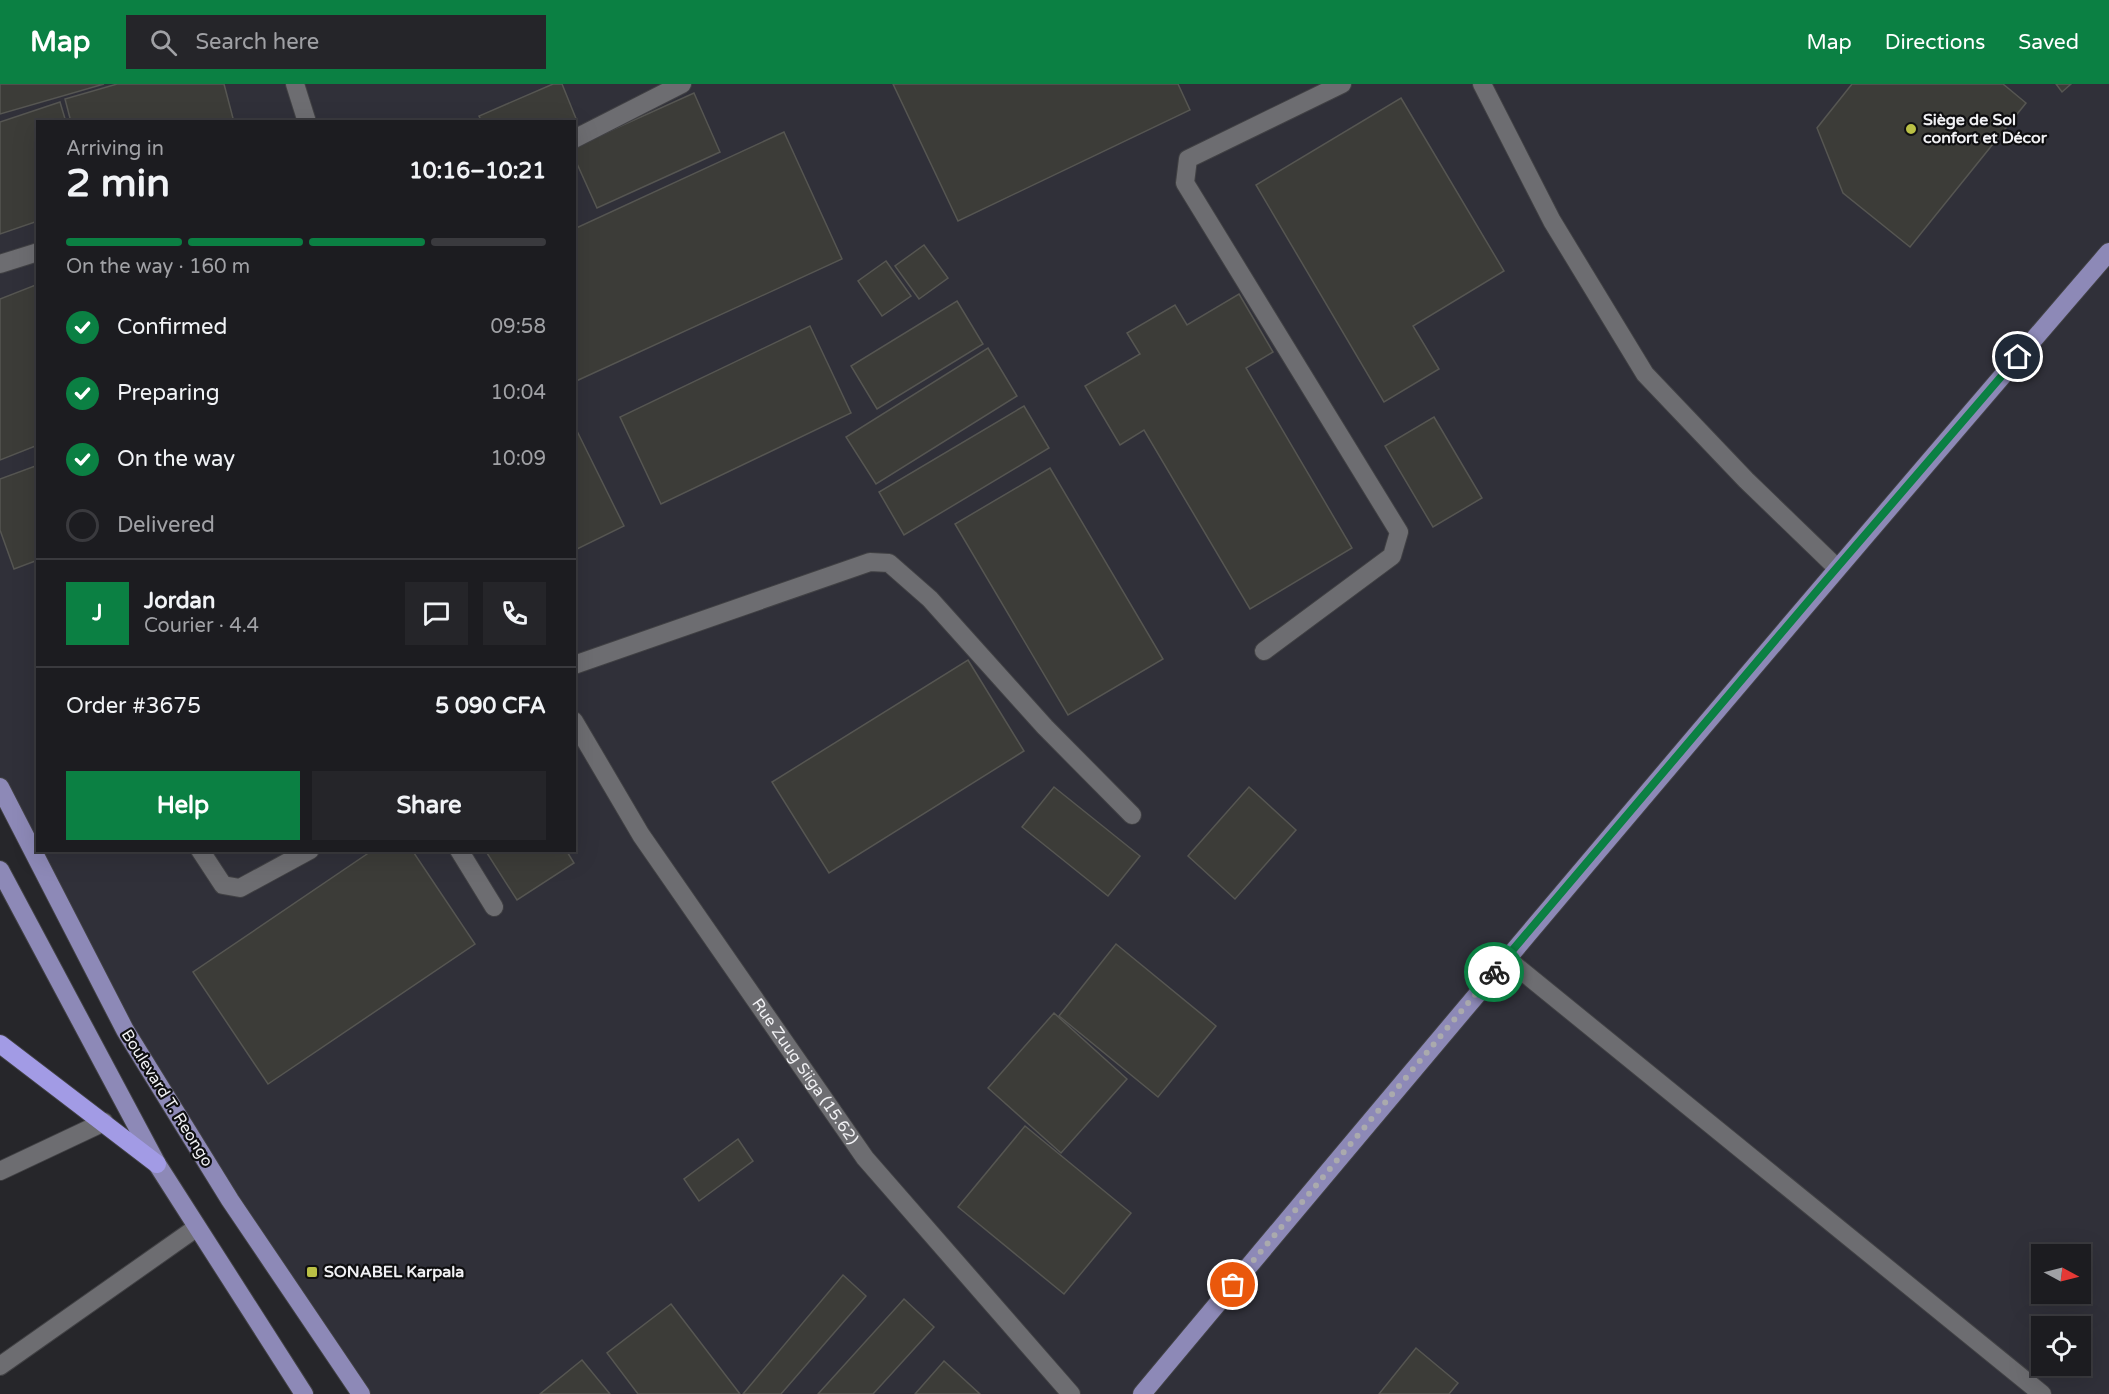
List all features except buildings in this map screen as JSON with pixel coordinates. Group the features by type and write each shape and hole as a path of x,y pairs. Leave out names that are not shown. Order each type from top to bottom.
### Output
{"highway":[{"path":"0,1044 157,1164"}],"main road":[{"path":"1142,1394 1506,958 2109,252"},
{"name":"Boulevard T. Reongo","path":"0,787 125,1030 230,1200 362,1394"},
{"path":"0,870 157,1164 304,1394"}],"street":[{"path":"576,138 682,84"},
{"path":"1264,651 1392,556 1400,532 1185,183 1188,159 1342,84"},
{"path":"1482,84 1552,221 1645,374 1746,480 1837,568"},
{"path":"301,86 308,120"},
{"path":"0,264 36,253"},
{"path":"576,664 870,562 889,563 930,599 1045,727 1132,815"},
{"name":"Rue Zuug Siiga (15.62)","path":"576,724 640,835 865,1158 1071,1394"},
{"path":"201,852 223,885 240,888 306,852"},
{"path":"460,852 494,907"},
{"path":"1506,958 2042,1394"},
{"path":"0,1172 104,1122"},
{"path":"0,1366 196,1228"}],"shaded area":[{"path":"0,84 2109,84 2109,1394 361,1394 230,1200 36,852 576,852 576,120 36,120 36,852 0,787"}],"way so far":[{"path":"1233,1285 1494,972"}],"place":[{"name":"Siège de Sol confort et Décor","path":"1911,129"},
{"name":"SONABEL Karpala","path":"312,1272"}],"route":[{"path":"1494,972 2018,357"}]}
